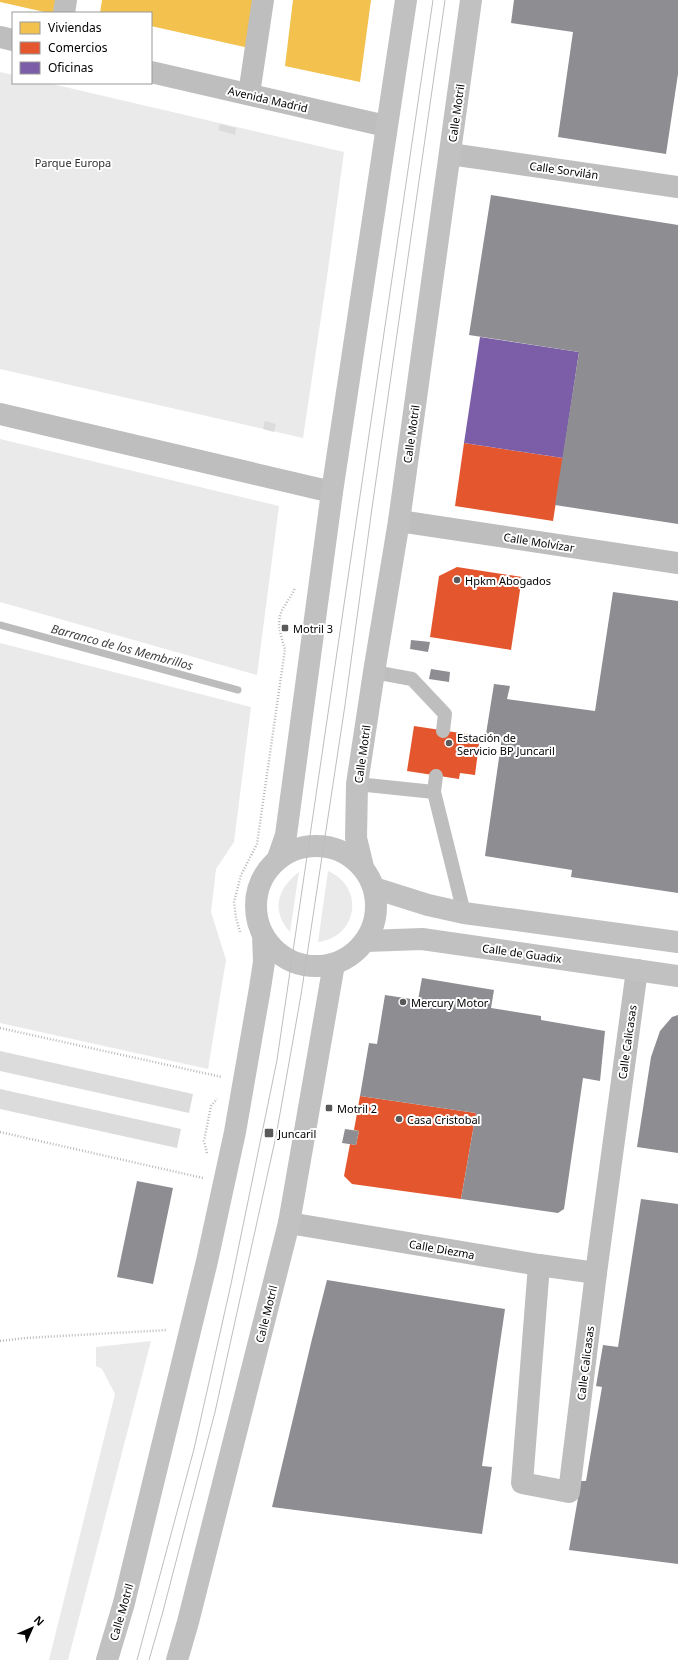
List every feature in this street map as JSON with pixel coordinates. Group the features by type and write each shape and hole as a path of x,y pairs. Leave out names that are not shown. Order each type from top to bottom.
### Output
{"street":[{"path":"64,12 66,0"},
{"path":"249,94 263,0"},
{"path":"278,858 296,849 317,845 345,853 363,867 374,888 377,910 373,927 366,941 354,954 334,964 313,966 297,963 279,953 264,935 257,916 257,892 263,876 278,858 286,835 332,492 406,0"},
{"name":"Calle Motril","path":"363,867 356,838 357,784 399,522 471,0"},
{"path":"0,37 12,40"},
{"name":"Avenida Madrid","path":"152,72 386,126"},
{"name":"Calle Sorvilán","path":"450,154 678,187"},
{"path":"0,414 332,492"},
{"name":"Calle Molvízar","path":"399,522 678,564"},
{"path":"374,888 428,905 464,913 678,942"},
{"name":"Calle Motril","path":"107,1660 124,1603 208,1261 235,1132 260,988 264,962 264,935"},
{"name":"Calle de Guadix","path":"366,941 422,939 678,976"},
{"name":"Calle Motril","path":"177,1660 289,1222 334,964"},
{"name":"Calle Calicasas","path":"539,1265 522,1483 569,1492 596,1273 637,970"},
{"name":"Calle Diezma","path":"289,1222 539,1265 596,1273"}],"lane":[{"path":"374,672 412,679 445,714 443,731"},
{"path":"436,776 434,792 464,913"},
{"path":"357,784 434,792"}],"path":[{"path":"0,1028 230,1079"},
{"path":"204,1141 211,1106"},
{"path":"0,1132 204,1178"},
{"path":"0,1341 25,1338 178,1329 190,1331"}],"green space":[{"name":"Parque Europa","path":"0,72 12,75 12,84 52,84 344,152 303,438 0,369"},
{"path":"0,439 279,506 257,675 0,602"},
{"path":"0,643 251,707 234,842 216,869 211,912 226,960 208,1069 0,1023"},
{"path":"328,871 340,878 348,888 352,899 352,911 348,922 342,931 331,938 318,942"},
{"path":"299,872 290,932 280,916 279,900 286,885"},
{"path":"151,1341 68,1660 49,1660 115,1394 102,1369 96,1366 96,1347"}],"building: Viviendas":[{"path":"0,0 60,0 58,12 45,12 0,2"},
{"path":"102,0 255,0 249,48 152,26 152,12 100,12"},
{"path":"293,0 371,0 360,82 285,66"}],"building: Comercios":[{"path":"464,443 563,458 553,521 455,506"},
{"path":"457,567 522,577 511,650 430,637 439,576"},
{"path":"414,726 480,736 475,775 460,773 459,779 407,771"},
{"path":"360,1096 476,1113 461,1199 352,1184 344,1176 350,1144 356,1145 359,1131 354,1130"}],"building: Oficinas":[{"path":"480,337 579,352 563,458 464,443"}],"building: Industria":[{"path":"514,0 678,0 678,74 666,154 558,137 573,32 511,23"},
{"path":"491,195 678,225 678,524 555,505 579,352 469,335"},
{"path":"613,592 678,601 678,893 571,877 572,870 485,856 502,737 486,734 494,684 510,686 507,699 595,711"},
{"path":"411,640 430,642 428,652 410,649"},
{"path":"431,669 450,672 449,682 429,679"},
{"path":"422,978 494,990 491,1008 541,1016 541,1020 605,1031 600,1081 583,1078 564,1209 558,1213 461,1199 476,1113 360,1096 369,1043 377,1044 385,995 418,1000"},
{"path":"678,1015 678,1153 637,1147 651,1057 660,1031 672,1017"},
{"path":"345,1129 359,1131 356,1145 342,1143"},
{"path":"137,1181 173,1188 153,1284 117,1277"},
{"path":"641,1199 678,1204 678,1564 569,1550 581,1481 586,1481 602,1387 596,1386 603,1345 618,1347"},
{"path":"327,1280 505,1309 482,1466 492,1467 482,1534 272,1507"}],"building: Otros":[{"path":"220,124 236,128 235,135 218,130"},
{"path":"265,421 276,424 274,432 263,429"},
{"path":"0,1051 193,1094 189,1113 0,1071"},
{"path":"0,1089 181,1129 177,1148 0,1109"}],"waterway":[{"name":"Barranco de los Membrillos","path":"0,625 238,690"}],"tram line":[{"path":"137,1660 194,1449 231,1284 277,1060 433,0"},
{"path":"149,1660 215,1412 276,1136 301,995 345,705 445,0"}],"place":[{"name":"Hpkm Abogados","path":"457,580"},
{"name":"Motril 3","path":"285,628"},
{"name":"Estación de Servicio BP Juncaril","path":"449,743"},
{"name":"Mercury Motor","path":"403,1002"},
{"name":"Motril 2","path":"329,1108"},
{"name":"Casa Cristobal","path":"399,1119"},
{"name":"Juncaril","path":"269,1133"}]}
